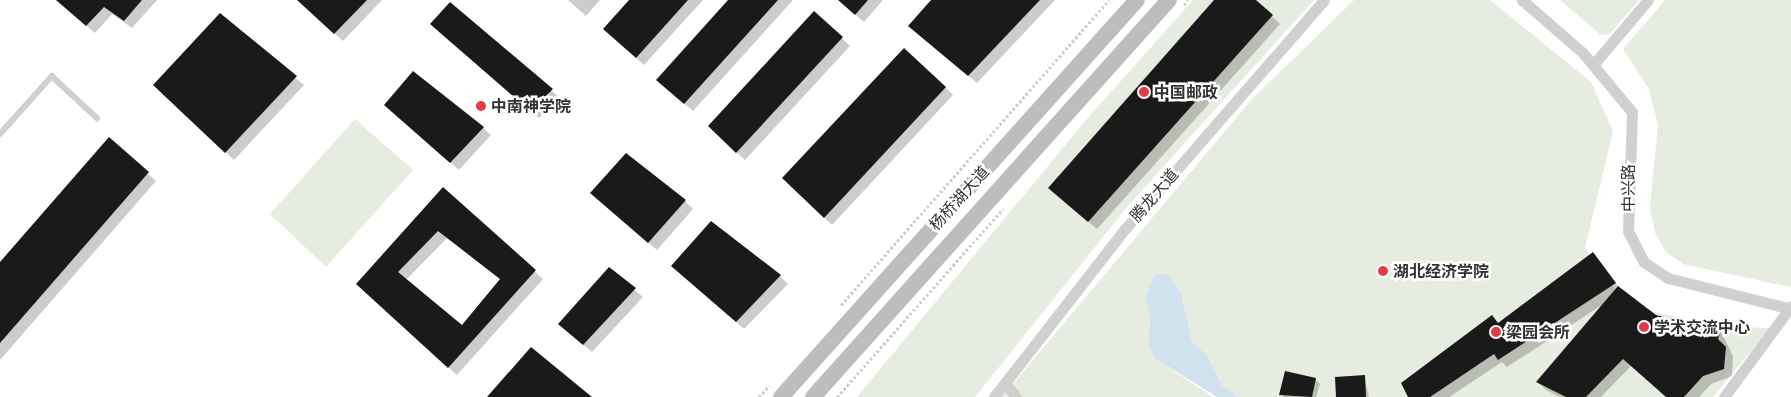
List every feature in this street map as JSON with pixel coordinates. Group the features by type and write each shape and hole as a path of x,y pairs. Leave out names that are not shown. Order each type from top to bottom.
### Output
{"main road":[{"name":"杨桥湖大道","path":"776,390 1138,0"},
{"name":"杨桥湖大道","path":"813,397 1169,0"}],"street":[{"name":"腾龙大道","path":"994,397 1125,229 1324,0"},
{"name":"中兴路","path":"1522,0 1593,65 1632,112 1628,230 1644,262 1668,278 1790,308"},
{"path":"1593,65 1648,0"},
{"path":"1724,397 1790,308"},
{"path":"1005,383 1016,397"}],"lane":[{"path":"0,134 52,76 97,118"}],"path":[{"path":"840,307 1109,0"},
{"path":"759,397 776,390"}],"shaded area":[{"path":"1193,0 1314,0 1127,207 975,397 857,397 1086,120"},
{"path":"1354,0 1490,0 1591,82 1613,131 1585,248 1596,265 1615,289 1647,310 1713,326 1770,328 1713,397 1238,397 1222,385 1207,355 1192,342 1181,293 1167,273 1154,275 1145,299 1150,319 1148,345 1156,359 1213,397 1002,397 1252,99"},
{"path":"1560,0 1639,0 1610,34 1601,35"},
{"path":"1665,0 1791,0 1791,287 1683,264 1666,252 1655,233 1650,207 1658,125 1649,89 1623,49"},
{"path":"355,119 413,170 326,267 270,214"}],"water":[{"path":"1167,273 1181,293 1192,342 1207,355 1222,385 1238,397 1217,397 1156,359 1148,345 1150,319 1145,299 1154,275"}],"building":[{"path":"56,0 142,0 124,21 104,7 86,26"},
{"path":"297,0 367,0 334,34"},
{"path":"629,0 688,0 636,58 603,29"},
{"path":"728,0 778,0 684,104 656,80"},
{"path":"838,0 868,0 855,15"},
{"path":"931,0 1040,0 968,76 908,26"},
{"path":"1214,0 1256,0 1273,15 1088,222 1048,188"},
{"path":"450,2 553,89 530,111 430,24"},
{"path":"814,11 843,37 736,153 708,126"},
{"path":"220,13 297,76 225,153 153,85"},
{"path":"904,48 946,87 824,218 782,178"},
{"path":"413,71 484,127 450,163 384,105"},
{"path":"109,137 149,172 0,343 0,262"},
{"path":"626,153 686,200 648,243 590,193"},
{"path":"443,187 536,270 448,368 356,284","holes":["438,231 500,279 462,325 398,272"]},
{"path":"711,221 781,275 736,322 671,266"},
{"path":"1593,252 1616,283 1498,360 1494,354 1430,397 1408,397 1401,383 1492,315 1498,323"},
{"path":"609,267 636,288 583,345 558,324"},
{"path":"1618,286 1656,315 1721,331 1718,339 1726,347 1724,369 1703,376 1684,397 1666,397 1623,359 1586,397 1566,397 1536,382"},
{"path":"531,347 592,397 487,397"},
{"path":"1285,371 1316,378 1312,397 1279,395"},
{"path":"1365,375 1366,397 1336,397 1335,377"}],"place":[{"name":"中国邮政","path":"1144,92"},
{"name":"中南神学院","path":"481,106"},
{"name":"湖北经济学院","path":"1383,271"},
{"name":"学术交流中心","path":"1644,327"},
{"name":"梁园会所","path":"1496,332"}]}
